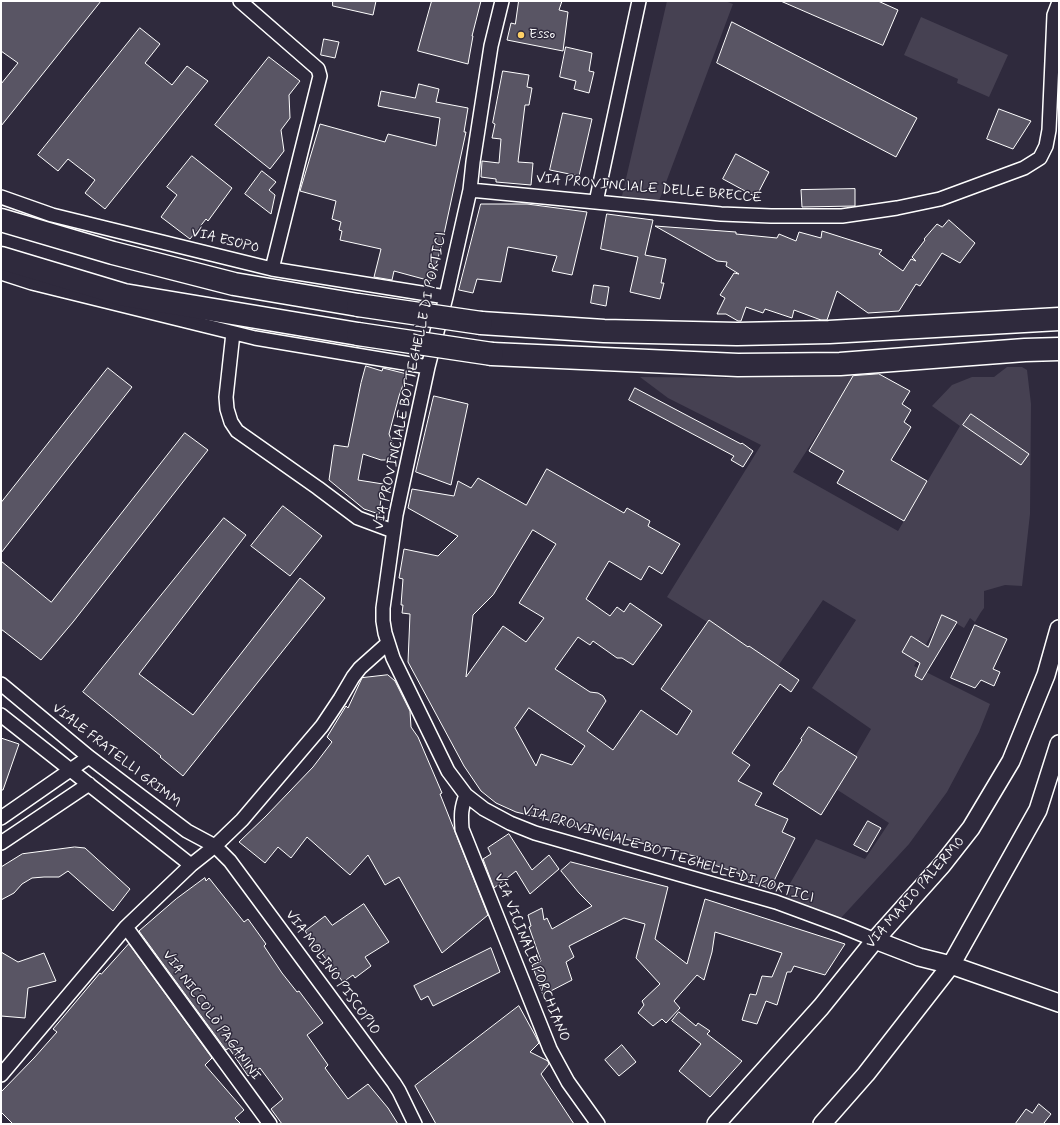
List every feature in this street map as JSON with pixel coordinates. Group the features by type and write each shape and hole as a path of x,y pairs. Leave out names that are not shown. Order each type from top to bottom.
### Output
{"highway":[{"path":"1,220 113,254 234,284 358,305 481,323 604,331 737,334 829,332 1059,319"},
{"path":"1,258 124,295 492,354 738,365 840,364 1059,349"}],"street":[{"path":"240,1 320,72 272,268"},
{"name":"VIA PROVINCIALE BOTTEGHELLE DI PORTICI","path":"502,1 491,46 470,190 446,297 428,367 393,531 383,608 383,621 388,643 397,666 448,771 466,795 484,809 510,823 535,833 776,902 875,940"},
{"path":"596,202 639,1"},
{"name":"VIA PROVINCIALE DELLE BRECCE","path":"470,190 721,214 771,216 842,216 897,208 940,199 1024,168 1040,158 1046,146 1049,130 1054,15 1059,2"},
{"name":"VIA ESOPO","path":"1,197 52,215 272,268 446,297"},
{"path":"1,273 32,283 255,338 428,367"},
{"path":"233,333 226,397 227,409 231,422 237,431 358,518 393,531"},
{"name":"VIA MARIO PALERMO","path":"716,1124 821,1007 875,940 942,866 971,828 1011,761 1046,675 1059,629"},
{"path":"1,1075 126,927 191,865 215,846 242,820 322,726 353,676 388,643"},
{"name":"VIALE FRATELLI GRIMM","path":"1,684 90,757 187,831 215,846"},
{"path":"1,715 191,865"},
{"path":"822,1124 866,1074 951,965 1038,810 1059,744"},
{"path":"1,818 90,757"},
{"path":"89,784 90,757"},
{"path":"1,843 89,784"},
{"name":"VIA VICINALE PORCHIANO","path":"466,795 461,813 462,829 517,968 550,1050 568,1082 598,1124"},
{"name":"VIA MOLINO PISCOPIO","path":"215,846 230,861 394,1083 415,1124"},
{"name":"VIA NICCOLÒ PAGANINI","path":"126,927 270,1124"},
{"path":"875,940 919,957 951,965 1059,1002"}],"shaded area":[{"path":"667,1 725,1 733,4 659,201 622,196"},
{"path":"921,17 1008,55 989,97 957,83 958,79 904,55"},
{"path":"1007,367 1022,367 1027,370 1031,404 1030,514 1022,586 1005,585 984,591 984,608 975,622 970,618 964,628 942,615 914,666 990,704 979,732 947,792 909,844 840,919 785,898 785,892 816,839 865,859 889,823 836,789 871,729 812,688 856,620 823,600 778,666 667,597 761,445 668,398 640,377 751,378 855,375 793,472 898,531 960,426 932,406 952,385 972,377 994,377"}],"building":[{"path":"1,1 101,1 1,126 1,84 18,63 1,51"},
{"path":"333,1 376,1 373,15 333,6"},
{"path":"432,1 481,1 472,36 468,64 418,51"},
{"path":"519,1 562,1 559,10 568,12 563,51 507,40 511,23 515,24"},
{"path":"781,1 878,1 898,10 883,45"},
{"path":"732,22 917,118 896,157 717,63"},
{"path":"140,28 160,44 145,63 172,85 187,66 208,81 105,209 85,193 95,180 68,159 58,171 38,155"},
{"path":"324,39 339,42 335,58 321,55"},
{"path":"566,47 592,53 589,71 594,72 589,93 574,89 576,81 560,77"},
{"path":"269,57 300,81 289,95 290,118 281,130 284,151 270,169 215,125"},
{"path":"503,71 529,75 527,87 532,88 529,105 525,105 518,162 533,163 531,185 496,182 496,179 481,177 482,161 499,163 501,139 492,138 495,124 493,123"},
{"path":"419,84 439,89 436,102 468,108 464,132 466,132 441,248 431,281 394,271 392,280 374,277 381,249 340,240 342,231 339,230 341,222 332,219 336,201 300,191 320,124 385,142 388,134 436,146 440,118 378,106 381,91 415,98"},
{"path":"999,109 1031,121 1013,149 987,139"},
{"path":"563,113 592,119 579,176 550,170"},
{"path":"736,154 769,172 756,197 723,179"},
{"path":"192,156 232,188 208,221 206,219 190,239 161,217 177,195 167,187"},
{"path":"262,171 276,182 269,190 275,195 271,214 245,194"},
{"path":"855,189 855,206 802,207 801,190"},
{"path":"481,204 527,204 587,212 572,275 552,271 557,256 508,247 501,282 477,279 473,293 459,290"},
{"path":"607,214 653,220 645,255 666,259 661,283 664,283 660,299 630,292 638,257 601,249"},
{"path":"949,220 975,243 960,263 942,253 920,286 916,284 899,311 868,313 837,291 827,320 821,320 794,310 792,318 765,309 763,313 746,307 741,321 738,321 726,314 717,314 725,298 720,295 734,273 739,274 726,266 727,262 717,261 655,226 736,232 736,234 777,238 779,234 796,241 799,232 821,238 822,231 882,250 879,254 903,271 911,259 916,261 912,257 925,240 924,239 937,224 942,227"},
{"path":"594,285 609,287 606,306 591,303"},
{"path":"366,366 382,371 383,368 407,374 399,396 389,434 393,444 390,460 381,460 363,454 358,480 383,484 379,514 364,509 329,480 334,445 348,447"},
{"path":"108,368 132,387 1,553 1,503"},
{"path":"879,374 910,391 902,404 911,410 904,422 911,427 891,460 927,481 904,521 837,483 844,471 809,451 853,376"},
{"path":"635,388 741,444 742,443 753,451 743,467 731,460 734,456 629,400"},
{"path":"434,396 468,404 451,485 416,472"},
{"path":"971,414 1029,454 1021,465 963,425"},
{"path":"185,433 208,450 73,622 41,660 1,629 1,561 51,602"},
{"path":"547,469 624,513 627,508 650,521 648,526 680,544 662,574 649,566 641,580 609,561 586,599 610,616 617,607 624,612 630,603 662,625 633,665 622,658 617,658 593,641 590,645 578,637 555,669 590,692 598,693 603,696 606,701 587,731 613,750 641,710 677,735 692,711 661,689 709,620 799,680 791,692 780,684 732,753 750,765 738,781 762,793 755,805 788,819 782,832 795,838 770,889 739,876 740,874 697,859 698,857 516,812 496,803 481,791 464,766 408,662 410,614 402,613 403,605 401,605 403,579 399,578 404,549 438,556 458,536 408,508 412,489 454,496 458,481 471,488 478,478 526,505","holes":["533,530 556,544 519,603 544,618 526,642 503,626 466,677 473,615 493,595","529,708 585,746 572,765 541,754 536,766 515,728"]},
{"path":"283,506 322,536 290,576 251,546"},
{"path":"224,518 246,535 139,674 193,715 300,578 325,598 183,776 83,692"},
{"path":"942,615 957,622 922,680 915,676 920,663 902,652 911,636 928,647"},
{"path":"975,625 1007,639 993,669 1000,672 994,686 981,680 975,688 951,678"},
{"path":"388,675 395,681 410,711 411,727 418,737 442,793 440,794 488,915 442,953 399,877 385,885 368,855 350,875 307,837 291,858 278,847 265,863 239,842 313,767 332,742 327,737 346,706 348,708 362,678"},
{"path":"809,727 857,757 821,815 773,784"},
{"path":"1,738 19,744 3,790 1,790"},
{"path":"868,821 881,828 867,852 854,845"},
{"path":"509,834 532,870 549,855 559,869 530,894 516,871 494,888 483,859 491,854 488,848"},
{"path":"75,847 85,848 130,889 113,911 68,871 59,877 32,878 22,884 14,893 1,900 1,867 22,854"},
{"path":"571,862 668,887 655,939 687,964 705,899 845,944 825,975 794,966 791,972 787,972 777,1005 766,1001 757,1024 742,1020 750,994 756,995 762,976 772,977 782,953 715,932 712,952 704,980 697,975 674,1001 680,1008 666,1023 662,1019 653,1026 638,1013 644,1005 642,1001 660,984 636,958 645,924 624,918 569,946 574,957 566,962 572,980 543,995 532,965 541,961 529,927 531,926 528,915 542,908 544,920 547,918 552,929 592,906 561,871"},
{"path":"205,878 206,881 209,878 244,922 248,919 266,944 264,946 282,973 297,992 299,991 323,1023 307,1035 328,1065 325,1068 348,1099 368,1084 388,1108 398,1124 282,1124 271,1109 283,1099 260,1068 248,1076 229,1048 226,1050 139,931 176,899"},
{"path":"364,904 389,942 365,957 371,966 355,978 353,975 343,982 305,931 325,916 332,925"},
{"path":"129,944 212,1058 205,1065 244,1110 235,1118 241,1124 13,1124 1,1112 1,1092 57,1032 53,1029 100,973 101,974"},
{"path":"491,948 500,972 433,1006 428,996 421,1000 414,986"},
{"path":"1,952 18,962 44,953 56,981 28,988 25,1018 1,1016"},
{"path":"519,1006 539,1043 530,1052 548,1061 549,1064 541,1074 574,1124 436,1124 415,1086"},
{"path":"679,1012 696,1026 698,1023 710,1031 707,1034 742,1061 710,1097 679,1071 701,1044 672,1021"},
{"path":"622,1045 636,1062 619,1076 605,1060"},
{"path":"1039,1104 1051,1114 1044,1123 1046,1124 1015,1124 1026,1109 1032,1113"}],"place":[{"name":"Esso","path":"521,35"}]}
